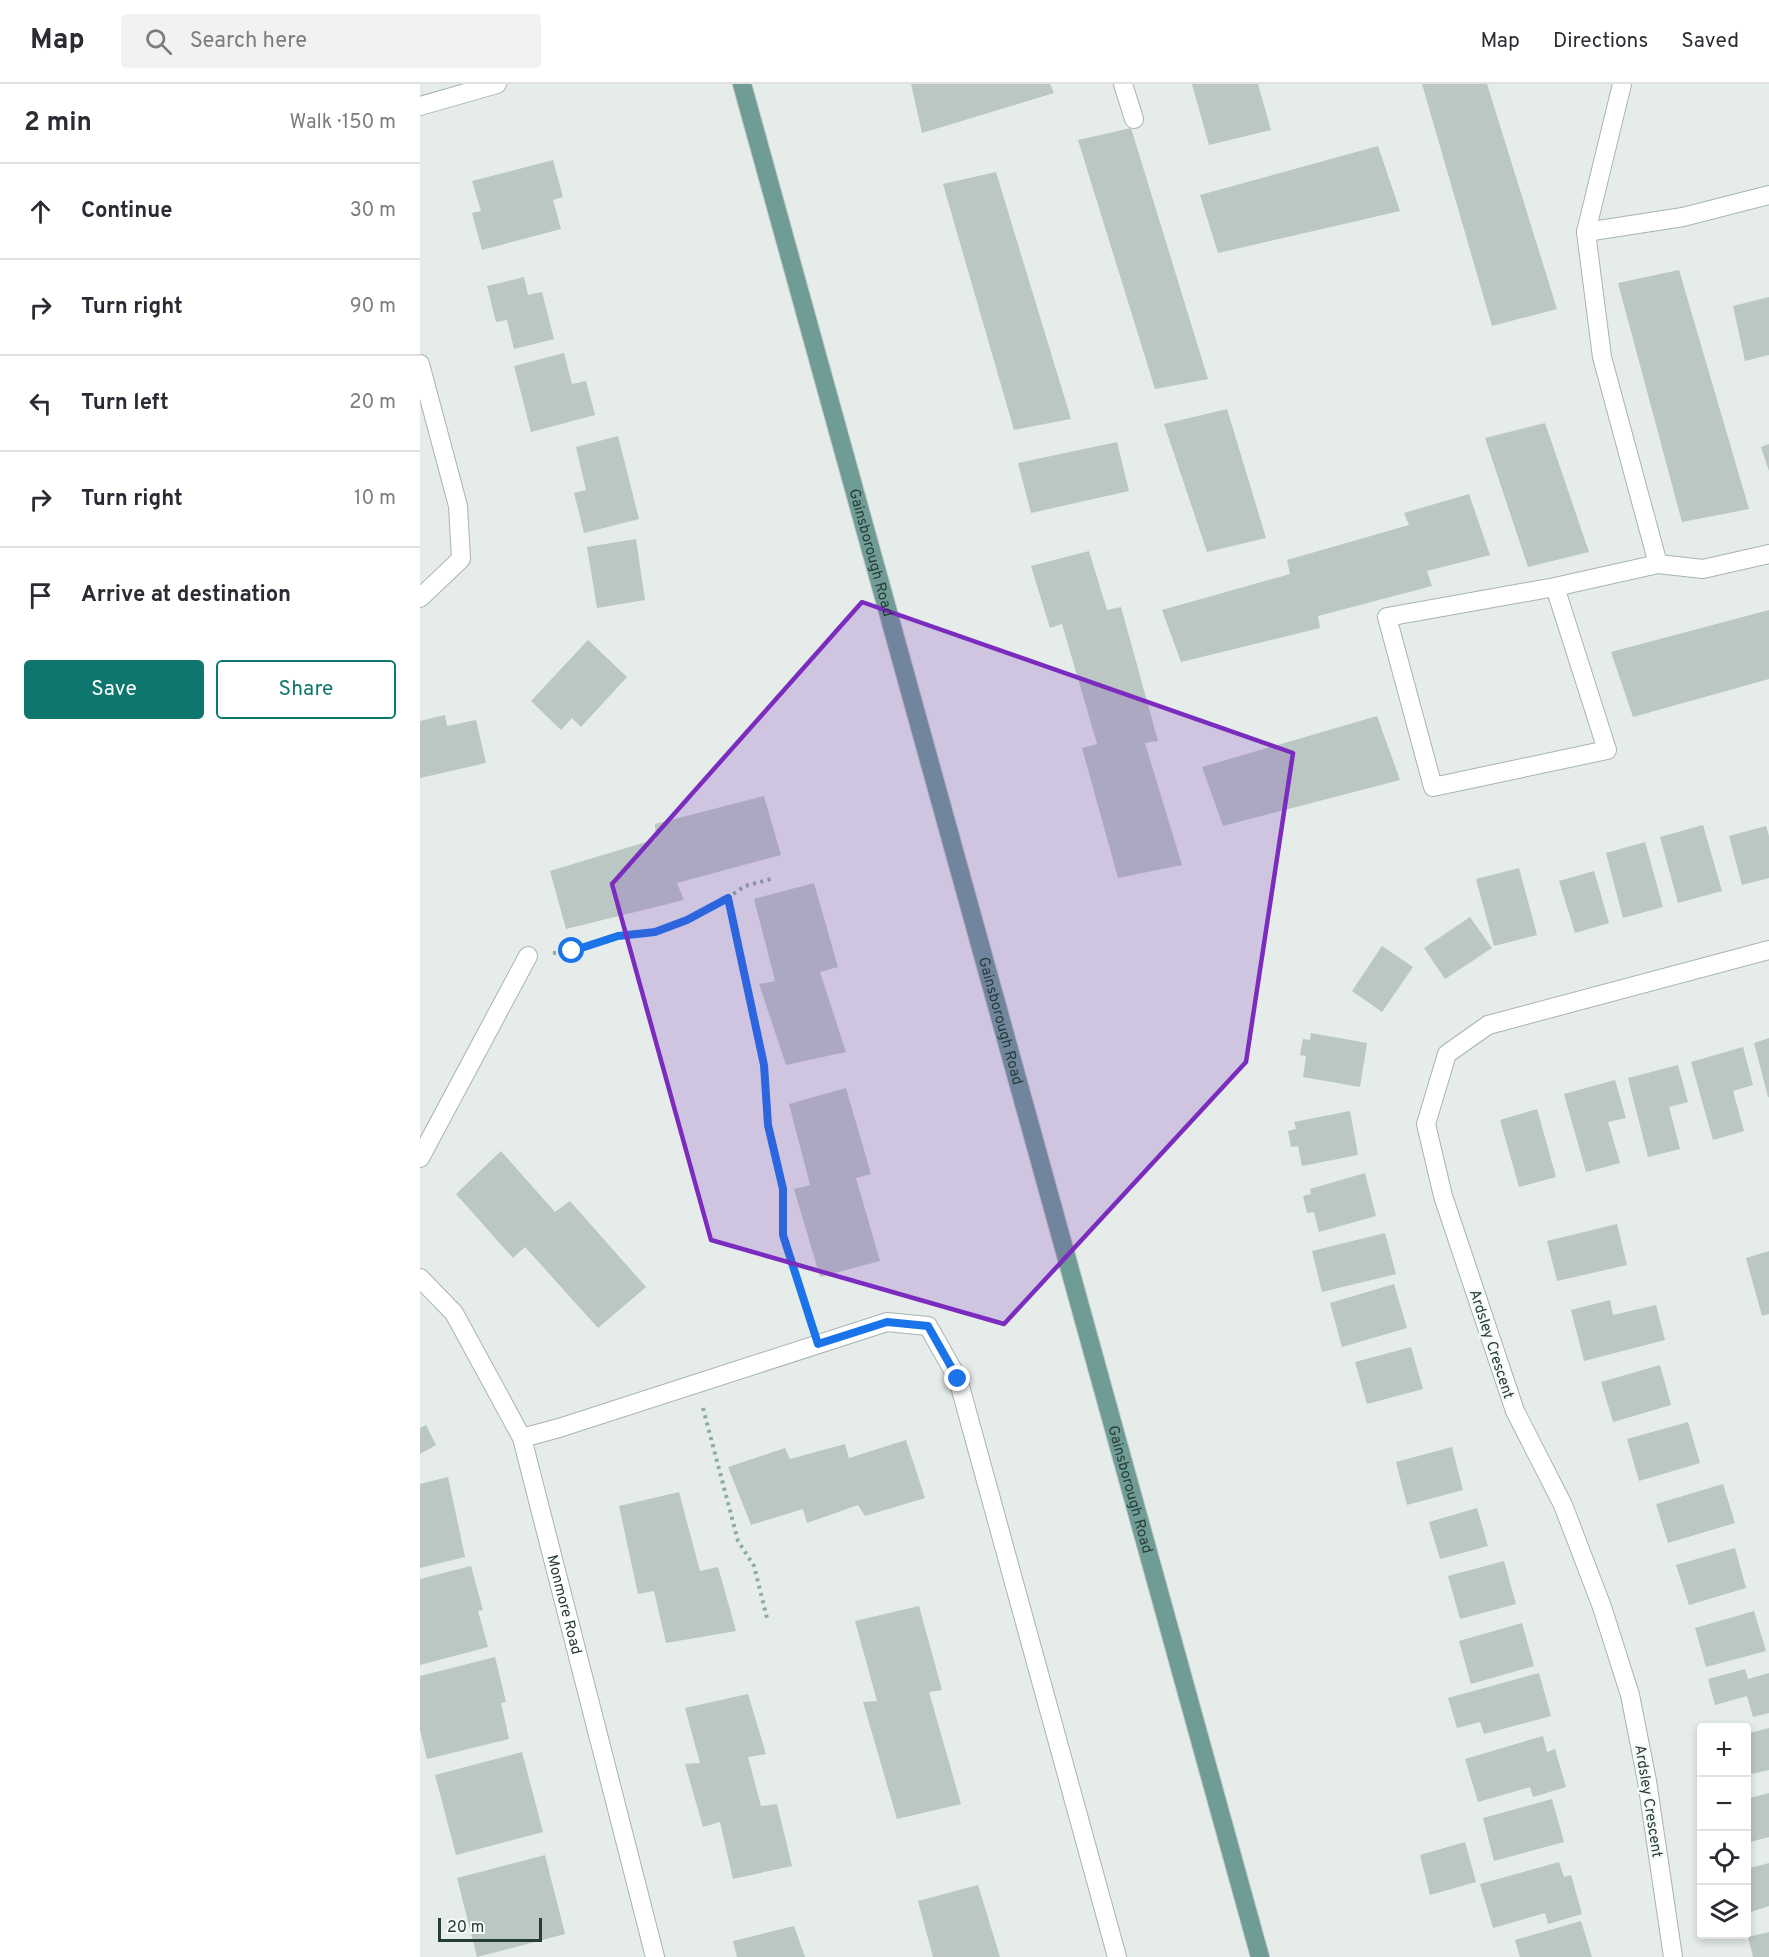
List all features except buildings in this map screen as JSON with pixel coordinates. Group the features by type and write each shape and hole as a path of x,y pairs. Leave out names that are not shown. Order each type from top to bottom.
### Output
{"main road":[{"name":"Gainsborough Road","path":"742,84 1260,1957"}],"street":[{"path":"420,106 497,84"},
{"path":"1123,84 1134,119"},
{"path":"1622,84 1586,231 1602,357 1658,564"},
{"path":"1586,231 1683,217 1769,195"},
{"path":"420,364 458,506 461,559 420,598"},
{"path":"1555,586 1607,750 1433,787 1387,617 1555,586 1658,564 1703,569 1769,554"},
{"name":"Ardsley Crescent","path":"1673,1957 1647,1781 1630,1695 1602,1607 1563,1505 1515,1411 1443,1196 1426,1124 1447,1054 1488,1025 1769,950"},
{"path":"420,1158 528,956"},
{"name":"Monmore Road","path":"420,1278 454,1312 522,1438 655,1957"},
{"path":"522,1438 560,1428 887,1322 928,1326 958,1379 1117,1957"}],"path":[{"path":"528,956 572,951 618,936 655,932 687,920 746,886 771,879"},
{"path":"728,898 764,1065 768,1125 783,1189 783,1235 818,1344"},
{"path":"697,1384 738,1541 754,1566 768,1622"}],"highlighted area":[{"path":"862,602 1293,753 1246,1062 1004,1324 711,1240 612,884"}],"route":[{"path":"572,951 618,936 655,932 687,920 728,898 764,1065 768,1125 783,1189 783,1235 818,1344 887,1322 928,1326 958,1379"}]}
